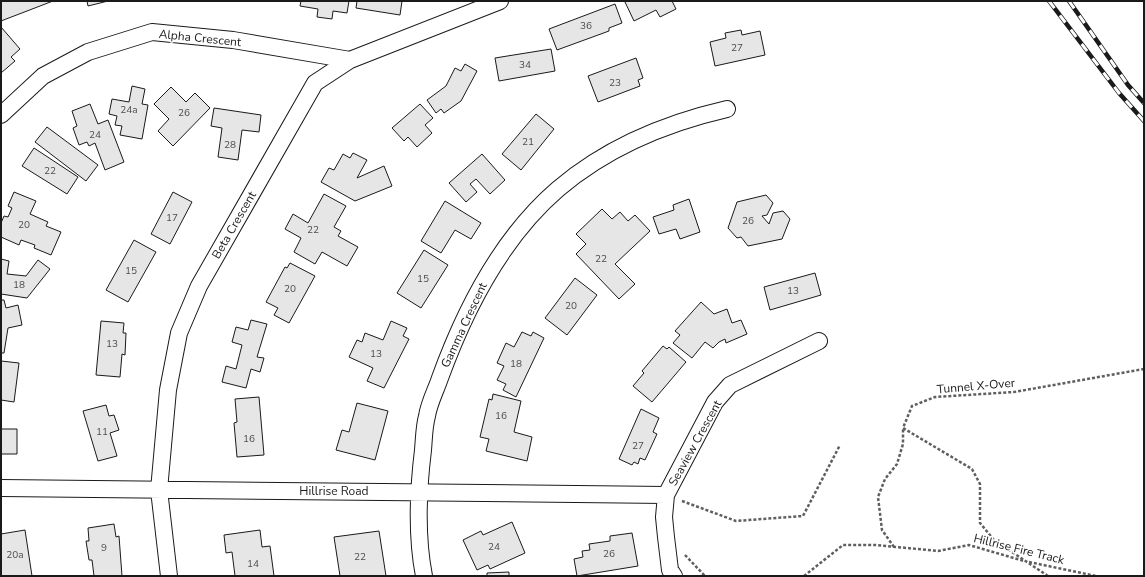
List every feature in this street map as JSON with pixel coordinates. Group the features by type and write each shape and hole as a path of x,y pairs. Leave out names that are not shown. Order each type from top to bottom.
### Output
{"street":[{"name":"Beta Crescent","path":"169,576 159,490 168,390 179,332 199,286 315,83 350,60 500,1"},
{"name":"Alpha Crescent","path":"1,115 43,76 88,52 152,32 234,40 350,60"},
{"name":"Gamma Crescent","path":"424,576 418,514 418,492 427,416 451,349 479,290 515,233 558,189 606,155 651,133 680,122 727,109"},
{"name":"Seaview Crescent","path":"674,576 670,570 665,531 664,517 666,496 715,402 730,385 819,341"},
{"name":"Hillrise Road","path":"1,488 666,496"}],"path":[{"name":"Tunnel X-Over","path":"903,428 912,406 935,397 1014,392 1144,369"},
{"path":"894,547 882,530 878,497 885,479 897,464 904,444 903,428"},
{"path":"903,428 972,469 980,484 980,523 994,540 1048,576"},
{"path":"666,496 736,521 803,516 840,445"},
{"name":"Hillrise Fire Track","path":"804,576 843,545 894,547 938,551 969,545 1027,562 1096,576"}],"building":[{"path":"53,1 1,21 1,2"},
{"path":"87,1 108,1 88,6"},
{"path":"301,1 349,1 347,13 333,11 332,19 317,17 318,9 300,6"},
{"path":"357,1 402,1 400,15 356,8"},
{"path":"672,1 676,9 660,17 656,10 634,21 625,2"},
{"path":"615,4 622,23 609,28 609,31 557,50 549,29"},
{"path":"1,27 20,49 11,57 15,61 1,73"},
{"path":"741,30 742,35 760,31 765,55 715,66 710,42 726,38 725,33"},
{"path":"551,49 555,71 499,81 495,58"},
{"path":"636,58 643,78 638,80 640,86 598,102 588,76"},
{"path":"465,64 477,71 461,101 444,113 441,109 436,113 427,100 446,86 455,68 461,71"},
{"path":"132,86 145,89 142,104 148,105 142,139 120,135 122,126 115,125 117,116 109,114 112,99 129,102"},
{"path":"171,87 186,102 195,93 210,108 173,146 158,131 169,119 154,104"},
{"path":"90,104 98,124 108,120 124,162 105,170 95,143 89,146 87,142 79,145 73,128 77,126 72,111"},
{"path":"420,104 433,118 425,125 432,133 417,147 408,137 404,141 392,128"},
{"path":"214,108 261,115 259,132 242,130 238,160 218,157 222,128 211,126"},
{"path":"536,114 554,129 521,170 502,154"},
{"path":"47,127 98,165 86,181 35,142"},
{"path":"34,148 78,177 67,194 22,166"},
{"path":"353,153 367,160 357,178 384,166 392,186 355,201 321,182 329,168 334,170 343,154 350,158"},
{"path":"482,154 505,180 490,194 476,179 470,184 477,192 466,202 449,183"},
{"path":"14,192 36,201 30,214 48,222 46,226 61,232 51,255 34,248 35,245 21,240 19,245 1,237 1,223 4,216 8,217 12,208 8,206"},
{"path":"173,192 192,202 170,244 151,234"},
{"path":"324,194 346,206 334,227 341,231 338,236 358,247 347,266 322,252 315,264 294,252 301,238 285,229 293,214 308,223"},
{"path":"766,195 773,203 767,215 762,216 769,224 773,213 783,211 790,219 782,239 748,246 741,237 737,238 728,228 737,202"},
{"path":"689,199 700,232 680,239 676,229 659,234 653,217 674,210 673,205"},
{"path":"445,201 481,223 471,239 455,230 441,253 421,241"},
{"path":"602,209 612,219 620,212 628,221 635,215 650,231 615,264 635,284 619,299 576,254 586,244 576,234"},
{"path":"134,240 156,252 128,302 106,290"},
{"path":"424,250 448,265 421,308 397,293"},
{"path":"1,259 9,261 7,274 26,276 38,260 50,269 27,298 1,294"},
{"path":"290,263 315,276 289,323 274,315 278,308 266,302 285,267 287,268"},
{"path":"815,273 821,295 770,310 764,287"},
{"path":"575,278 597,295 567,335 545,318"},
{"path":"1,300 4,300 6,308 18,305 22,325 8,328 4,353 1,353"},
{"path":"701,302 714,314 727,309 732,323 741,320 747,334 726,343 725,339 713,348 705,342 692,358 673,343 680,335 675,331"},
{"path":"251,320 267,324 257,357 264,358 260,372 251,369 246,388 222,382 226,366 236,369 242,345 232,342 236,327 248,330"},
{"path":"101,321 124,323 123,333 126,333 125,355 122,354 120,377 96,375"},
{"path":"391,321 407,328 403,336 409,339 384,388 367,381 373,368 349,357 357,340 362,342 365,333 383,340"},
{"path":"522,332 531,336 533,332 544,338 516,397 503,390 506,384 497,380 504,366 497,363 506,343 514,347"},
{"path":"663,346 667,349 669,347 686,362 652,402 633,386 644,373 642,371"},
{"path":"1,361 19,363 14,402 1,400"},
{"path":"493,394 521,401 514,432 532,437 527,461 486,451 489,439 480,437 489,399 492,400"},
{"path":"259,397 264,455 237,457 234,423 237,422 235,399"},
{"path":"357,403 388,411 375,460 336,450 342,430 349,432"},
{"path":"106,405 109,416 114,415 119,430 110,433 117,456 98,461 83,411"},
{"path":"641,409 659,418 653,432 657,434 645,460 640,458 638,464 634,462 632,465 619,459"},
{"path":"1,429 17,429 17,454 1,454"},
{"path":"512,522 525,553 490,569 488,565 477,570 463,540 481,531 483,535"},
{"path":"114,524 116,537 119,536 122,576 94,576 92,560 89,560 86,541 89,541 88,528"},
{"path":"25,530 32,576 1,576 1,534"},
{"path":"260,530 262,547 270,546 274,576 235,576 232,552 226,553 224,535"},
{"path":"379,531 386,576 340,576 334,537"},
{"path":"632,533 638,566 577,576 574,559 583,557 582,551 590,550 589,544 610,541 610,536"},
{"path":"509,572 509,576 487,576 487,573"}],"railway":[{"path":"1049,1 1119,93 1144,121"},
{"path":"1069,1 1128,85 1144,103"}]}
